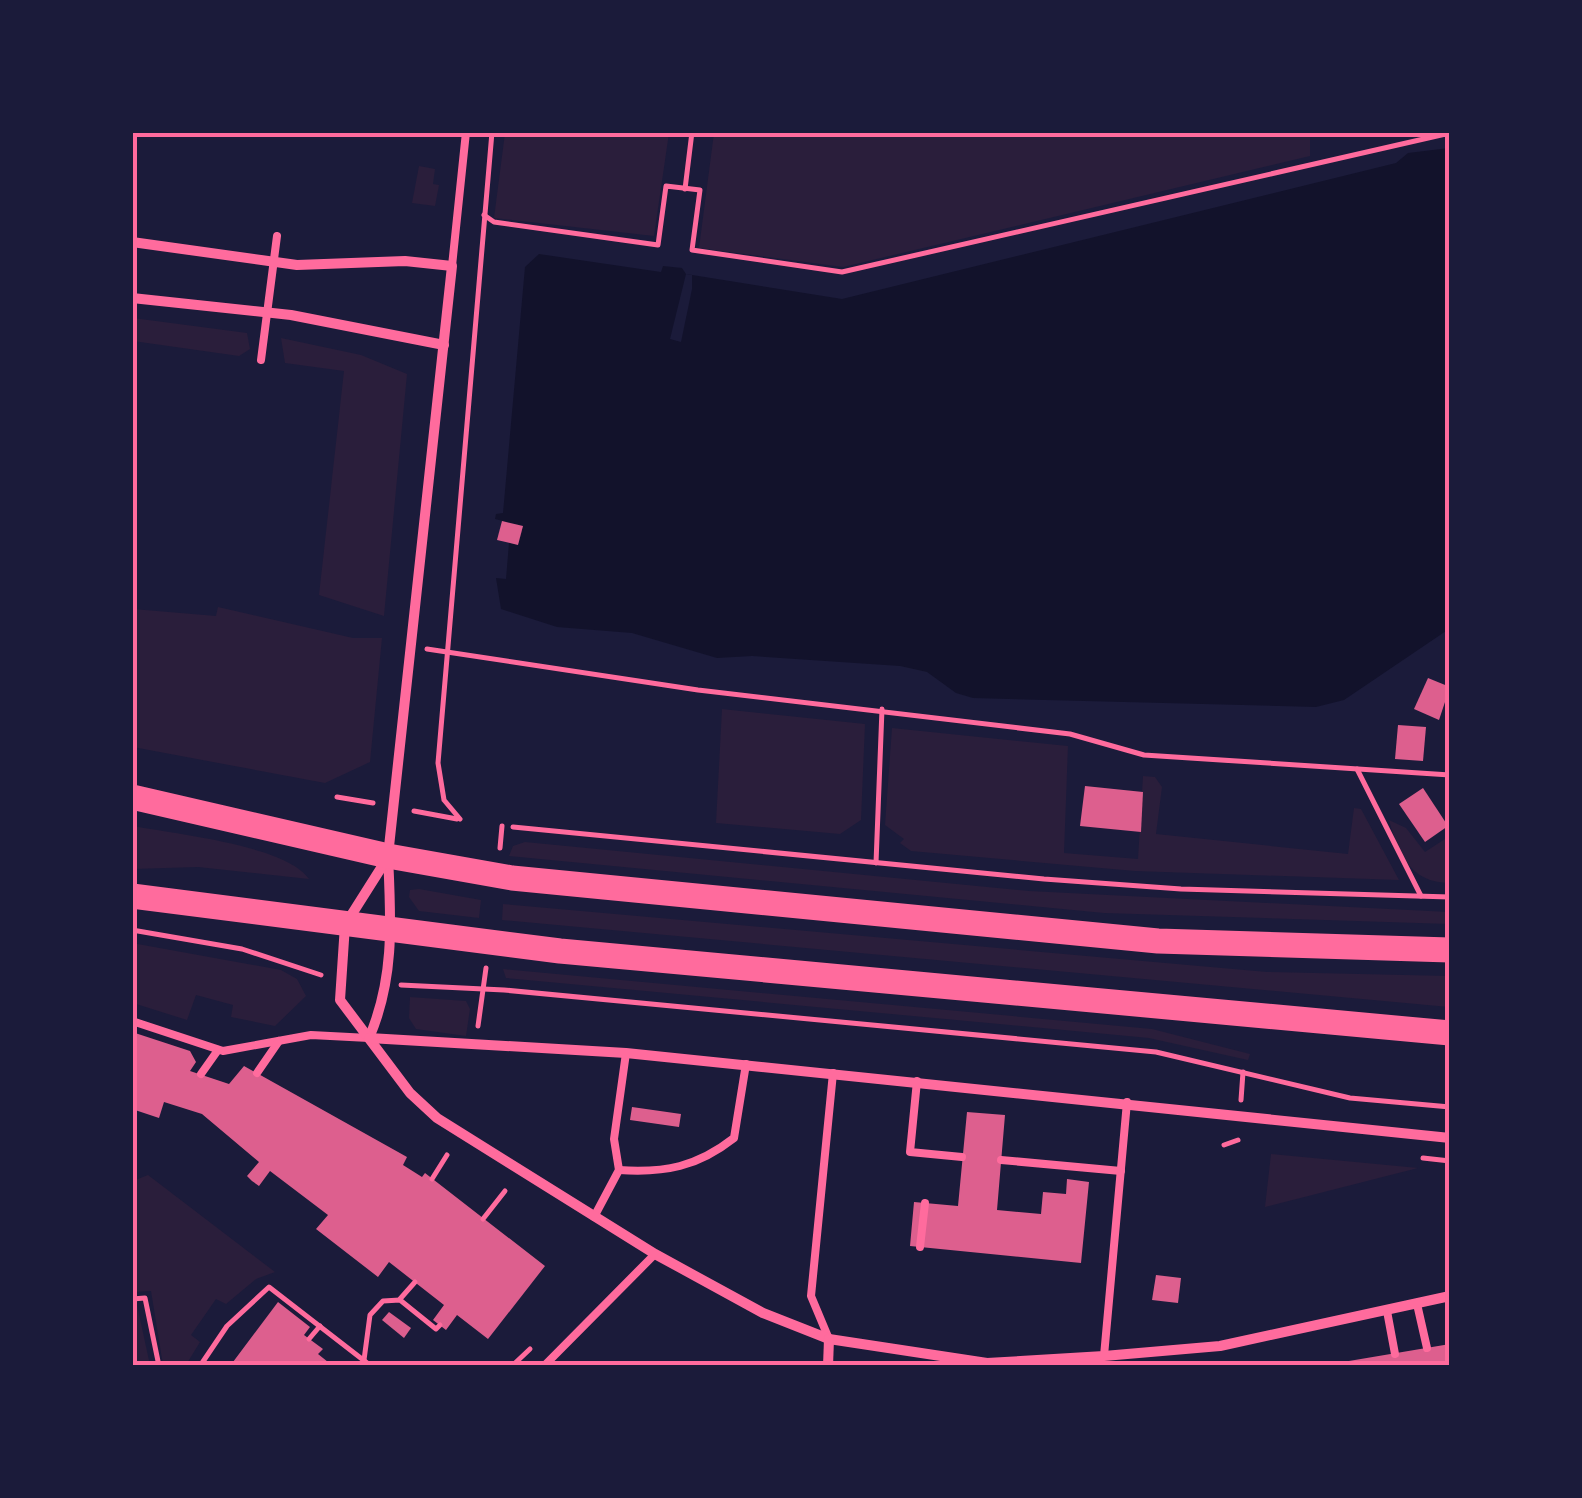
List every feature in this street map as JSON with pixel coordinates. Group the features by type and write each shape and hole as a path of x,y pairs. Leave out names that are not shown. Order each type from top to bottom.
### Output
{"main road":[{"path":"132,797 388,856 512,878 1106,937 1450,950"},
{"path":"132,896 560,951 1450,1034"}],"street":[{"path":"132,242 274,262 452,266 388,856 392,931 387,985 369,1038"},
{"path":"132,298 266,312 444,345"},
{"path":"388,856 345,925 340,1000 410,1092 437,1118 594,1217 763,1313 828,1339 987,1362 1220,1346 1450,1296"},
{"path":"369,1038 746,1064 1450,1138"},
{"path":"828,1339 828,1366"}],"lane":[{"path":"452,266 466,132"},
{"path":"261,360 278,236"},
{"path":"132,1022 218,1050 312,1036 369,1038"},
{"path":"257,1073 278,1041"},
{"path":"201,1074 218,1050"},
{"path":"594,1217 619,1170 614,1139 626,1053"},
{"path":"619,1170 663,1172 707,1159 734,1138 746,1064"},
{"path":"828,1339 811,1296 833,1073"},
{"path":"917,1081 910,1152 962,1157"},
{"path":"1104,1356 1127,1102"},
{"path":"1002,1160 1120,1172"},
{"path":"920,1247 924,1203"},
{"path":"544,1366 655,1254"},
{"path":"1417,1304 1427,1348"},
{"path":"1387,1311 1395,1354"}],"path":[{"path":"395,807 460,819 444,800 438,778 445,652 492,132"},
{"path":"686,188 692,132"},
{"path":"484,215 494,222 658,245 666,186 700,190 692,250 842,272 1450,133"},
{"path":"412,647 698,690 1070,734 1144,755 1450,775"},
{"path":"876,864 882,710"},
{"path":"1357,769 1421,896"},
{"path":"338,797 360,801"},
{"path":"513,827 876,864 1181,889 1450,896"},
{"path":"132,930 242,950 341,979"},
{"path":"387,985 504,990 1156,1052 1350,1098 1450,1107"},
{"path":"1224,1145 1238,1140"},
{"path":"432,1179 448,1155"},
{"path":"484,1219 506,1191"},
{"path":"364,1360 370,1315 383,1302 400,1300 414,1282"},
{"path":"200,1366 226,1326 270,1287 371,1366"},
{"path":"132,1300 145,1298 158,1366"},
{"path":"400,1300 436,1329 440,1325"},
{"path":"309,1338 320,1326"},
{"path":"512,1366 530,1349"}],"shaded area":[{"path":"1310,132 1310,156 843,267 699,248 714,133"},
{"path":"505,133 669,133 654,236 494,218"},
{"path":"1449,148 1449,629 1344,700 1316,707 973,698 956,693 927,672 900,666 752,656 717,658 632,633 557,627 501,609 496,578 506,579 509,543 518,545 523,526 495,519 496,514 503,513 525,267 539,254 661,272 663,266 682,268 686,274 842,299 1396,163 1408,153"},
{"path":"419,166 435,169 433,184 439,185 435,206 412,203"},
{"path":"133,318 247,333 250,349 239,356 133,341"},
{"path":"281,338 361,355 407,374 384,616 319,595 344,371 285,363"},
{"path":"218,607 353,638 382,638 370,762 325,783 133,747 133,609 216,616"},
{"path":"722,709 865,724 861,820 840,834 716,823"},
{"path":"892,728 1068,746 1064,853 1138,859 1143,776 1155,777 1162,787 1156,834 1348,854 1354,808 1361,809 1399,880 1135,871 911,851 900,843 904,839 885,825"},
{"path":"1389,820 1406,828 1425,852 1445,839 1449,845 1449,883 1425,878 1408,865"},
{"path":"133,826 254,849 297,867 309,879 198,867 133,869"},
{"path":"525,842 1029,891 1449,912 1449,924 1104,913 509,856 513,846"},
{"path":"410,890 481,900 479,918 419,911 409,897"},
{"path":"503,904 1267,972 1449,976 1449,1007 502,920"},
{"path":"132,943 281,970 297,979 306,996 275,1026 231,1017 233,1005 196,995 187,1020 133,1003"},
{"path":"503,969 1152,1029 1250,1054 1248,1060 1149,1038 506,978"},
{"path":"410,997 466,1001 470,1009 466,1036 416,1029 409,1018"},
{"path":"1271,1154 1418,1168 1265,1207"},
{"path":"148,1175 275,1272 256,1279 226,1304 216,1299 191,1335 200,1342 186,1365 163,1365 151,1291 133,1292 133,1181"},
{"path":"133,1305 137,1305 150,1365 133,1365"}],"pier":[{"path":"686,274 692,275 692,289 681,342 670,339"}],"building":[{"path":"502,521 523,526 518,545 497,540"},
{"path":"1428,678 1450,687 1439,720 1414,709"},
{"path":"1398,725 1426,727 1423,761 1395,759"},
{"path":"1085,786 1143,792 1141,832 1080,826"},
{"path":"1423,788 1448,826 1425,842 1399,804"},
{"path":"132,1032 190,1051 196,1062 190,1071 229,1084 244,1066 407,1157 403,1165 422,1177 425,1173 545,1266 488,1339 457,1315 446,1330 433,1320 444,1305 389,1262 378,1277 316,1229 328,1215 270,1171 259,1186 252,1181 247,1176 259,1162 202,1114 164,1102 159,1118 132,1109"},
{"path":"632,1107 681,1114 679,1127 630,1120"},
{"path":"967,1112 1005,1115 997,1210 1041,1214 1043,1192 1066,1194 1067,1179 1089,1182 1081,1263 910,1246 914,1202 958,1206"},
{"path":"1156,1275 1181,1278 1178,1303 1152,1300"},
{"path":"278,1302 310,1327 304,1335 323,1349 318,1354 333,1366 230,1366"},
{"path":"389,1312 411,1328 404,1338 382,1320"},
{"path":"1450,1344 1450,1366 1337,1366 1337,1363"}]}
